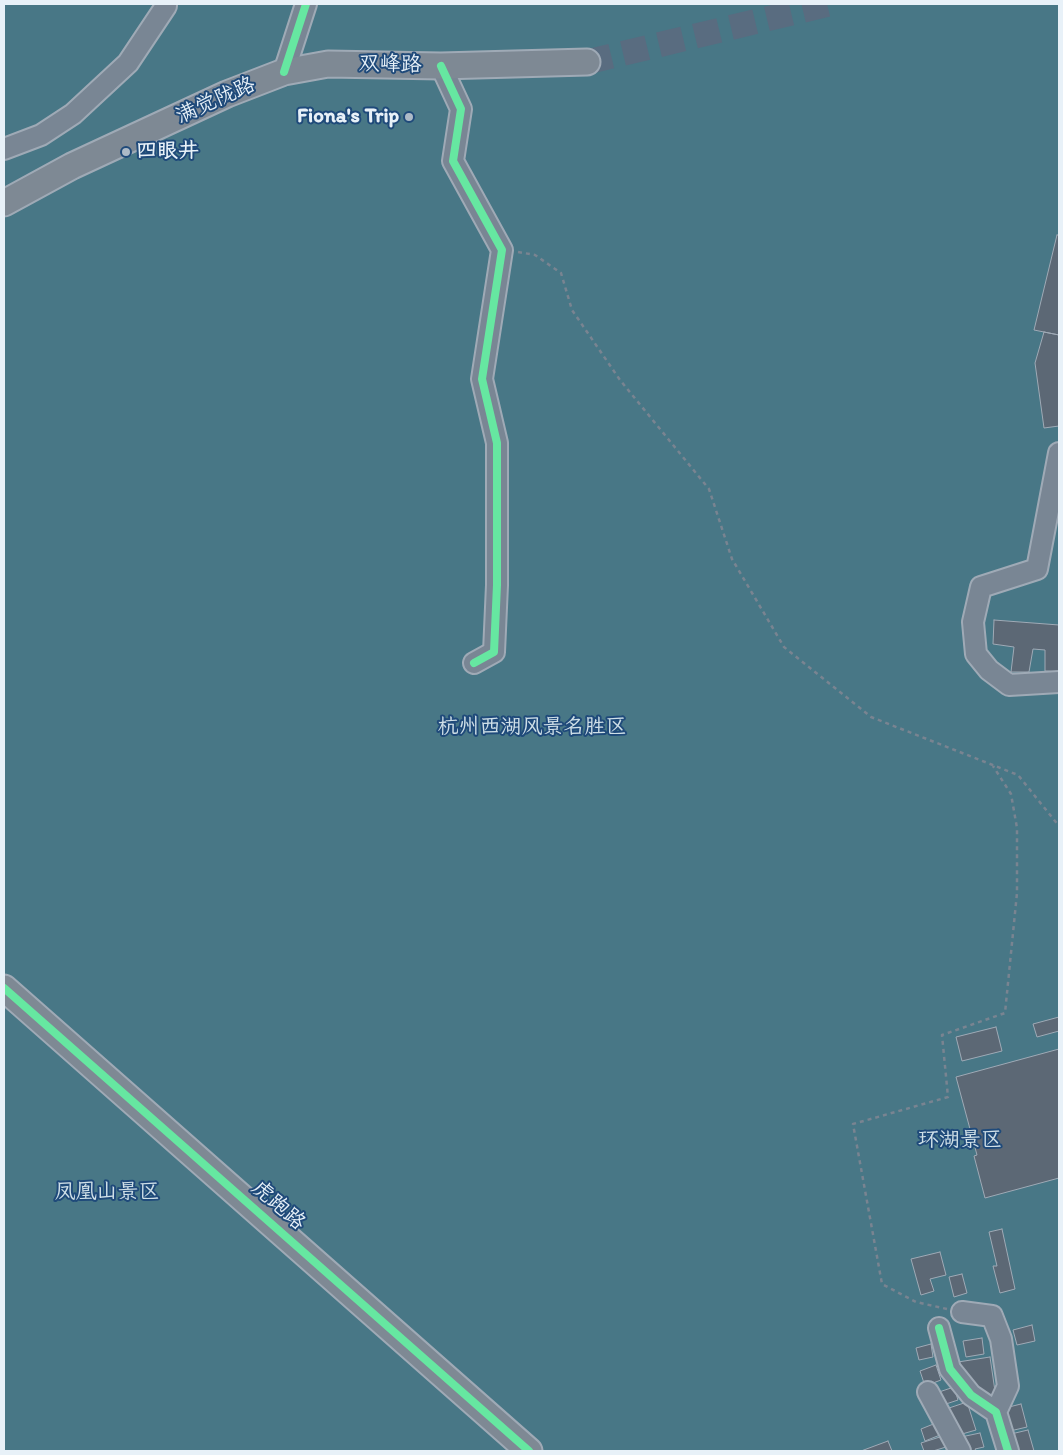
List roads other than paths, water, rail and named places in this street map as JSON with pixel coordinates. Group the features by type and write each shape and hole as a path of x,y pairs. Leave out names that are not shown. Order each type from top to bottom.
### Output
{"main road":[{"name":"双峰路","path":"284,72 328,64 441,66 587,62"},
{"name":"满觉陇路","path":"4,202 72,166 227,94 284,72"},
{"name":"虎跑路","path":"4,988 529,1451"}],"street":[{"path":"4,149 41,135 74,114 128,63 166,4"},
{"name":"满觉陇路","path":"284,72 306,4"},
{"path":"441,66 461,109 453,161 502,250 482,379 497,443 497,586 494,652 474,663"},
{"path":"1059,453 1037,569 981,587 973,622 976,654 989,670 1009,684 1059,682"},
{"path":"962,1312 992,1316 1000,1340 1008,1386 996,1412"},
{"path":"939,1328 950,1369 971,1395 996,1412 1008,1451"},
{"path":"928,1392 960,1451"}],"tunnel":[{"path":"587,62 829,4"}],"place":[{"name":"Fiona's Trip","path":"409,117"},
{"name":"四眼井","path":"126,152"}],"park label":[{"name":"杭州西湖风景名胜区","path":"532,728"},
{"name":"环湖景区","path":"960,1141"},
{"name":"凤凰山景区","path":"107,1193"}]}
